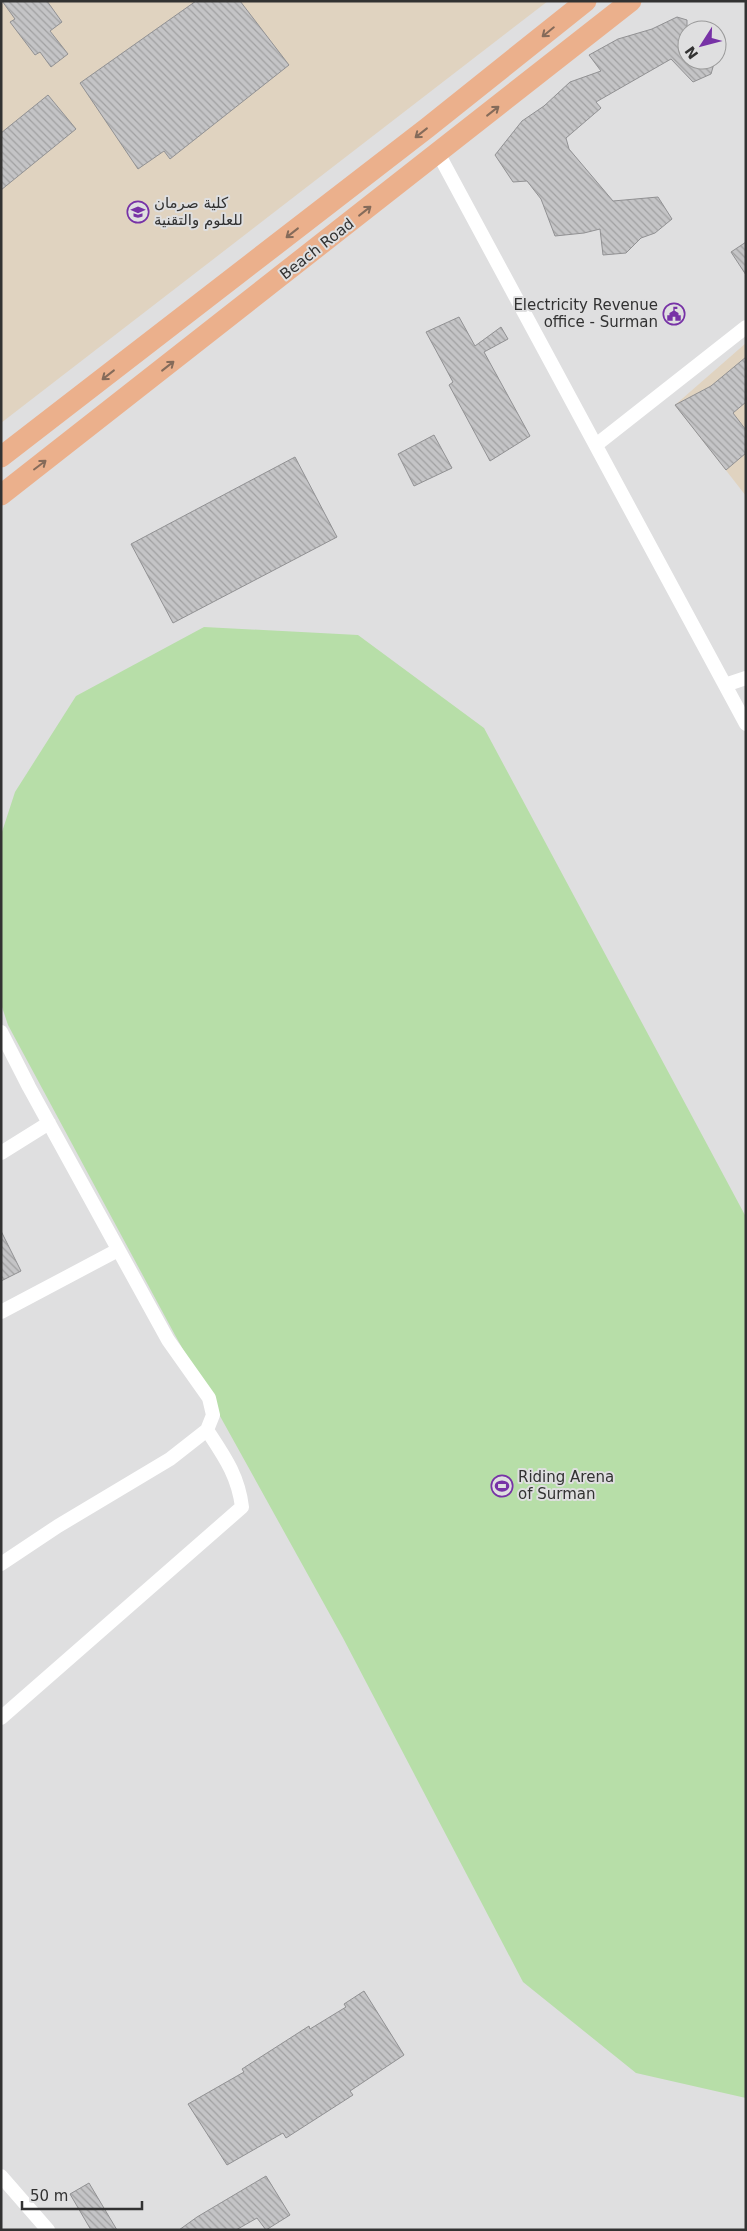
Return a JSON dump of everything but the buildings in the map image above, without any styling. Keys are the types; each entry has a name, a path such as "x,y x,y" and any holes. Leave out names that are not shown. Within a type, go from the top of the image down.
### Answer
{"main road":[{"name":"Beach Road","path":"1,458 427,128 586,1"},
{"name":"Beach Road","path":"1,495 631,1"}],"street":[{"path":"438,154 746,724"},
{"path":"596,445 746,327"},
{"path":"725,685 746,678"},
{"path":"1,1032 168,1340 209,1398 213,1415 207,1430 152,1471 58,1526 1,1564"},
{"path":"1,1152 49,1123"},
{"path":"1,1312 118,1250"},
{"path":"1,1718 242,1507 240,1488 231,1468 207,1430"},
{"path":"1,2176 48,2230"}],"shaded area":[{"name":"كلية صرمان للعلوم والتقنية","path":"1,1 548,1 1,423"},
{"path":"746,343 746,496 675,405"}],"green space":[{"name":"Riding Arena of Surman","path":"204,627 358,635 484,728 746,1217 746,2098 636,2073 523,1982 343,1638 175,1335 8,1025 1,1004 1,835 15,792 76,696"}],"place":[{"name":"كلية صرمان للعلوم والتقنية","path":"138,212"},
{"name":"Electricity Revenue office - Surman","path":"674,314"},
{"name":"Riding Arena of Surman","path":"502,1486"}]}
